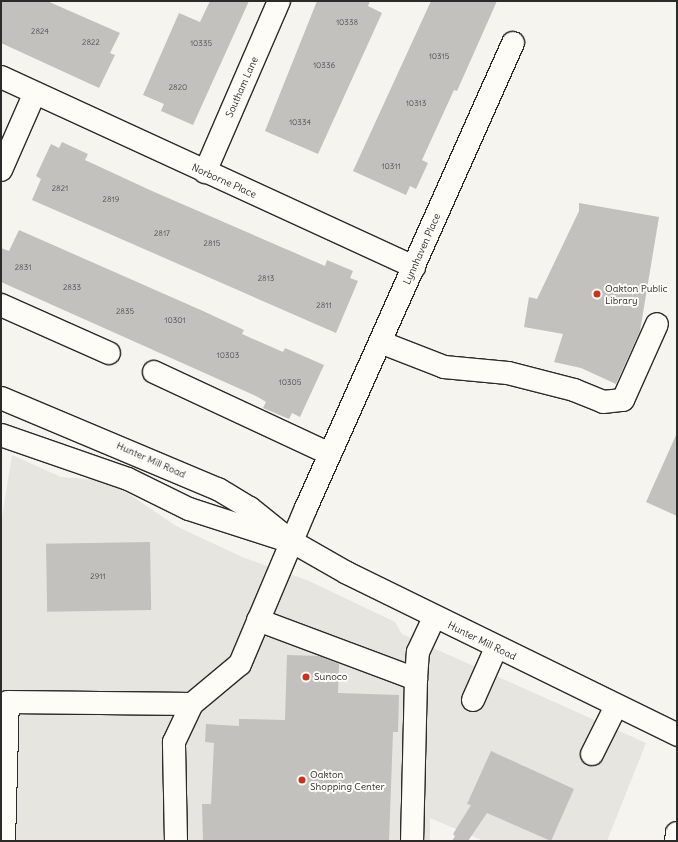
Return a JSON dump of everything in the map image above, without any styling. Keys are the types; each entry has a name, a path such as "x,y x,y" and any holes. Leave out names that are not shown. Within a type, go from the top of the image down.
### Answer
{"street":[{"name":"Southam Lane","path":"205,172 279,1"},
{"name":"Lynnhaven Place","path":"192,704 240,664 291,541 513,44"},
{"name":"Norborne Place","path":"1,77 34,95 414,267"},
{"path":"1,170 34,95"},
{"path":"1,305 110,353"},
{"path":"380,342 444,367 508,373 574,390 604,402 623,400 658,324"},
{"path":"154,372 330,454"},
{"name":"Hunter Mill Road","path":"1,398 218,489 250,508 291,541 434,618 677,735"},
{"name":"Hunter Mill Road","path":"1,435 128,479 196,511 291,541"},
{"path":"412,841 418,652 434,618"},
{"path":"258,620 416,679"},
{"path":"473,700 496,648"},
{"path":"4,841 8,702 192,704 174,742 176,841"},
{"path":"592,754 616,706"},
{"path":"676,841 677,833"}],"shaded area":[{"path":"12,455 61,477 103,480 129,494 176,526 242,557 309,581 395,622 402,634 646,743 607,841 484,841 430,818 430,841 1,841 1,524"}],"building":[{"path":"1,1 47,1 120,33 110,53 115,55 99,88 1,43"},
{"path":"210,1 249,1 193,125 161,111 164,104 143,95 179,13 200,22"},
{"path":"317,1 370,1 368,6 382,13 318,154 265,131"},
{"path":"431,1 497,1 457,91 454,90 422,160 428,163 416,189 410,186 406,195 353,171"},
{"path":"62,142 88,154 85,160 152,191 325,266 327,260 353,271 350,278 358,281 336,333 32,200 41,179 36,176 51,144 59,148"},
{"name":"Oakton Public Library","path":"579,203 659,217 640,331 616,384 581,368 554,362 563,334 524,327 529,297 537,299 579,211"},
{"path":"19,230 244,330 242,334 283,352 285,348 324,365 300,417 292,413 289,419 263,408 266,402 258,397 1,282 1,248 9,251"},
{"path":"677,433 677,516 646,502"},
{"path":"150,542 151,610 47,612 46,544"},
{"name":"Oakton Shopping Center","path":"287,655 319,656 339,664 338,693 399,695 398,732 393,732 389,841 203,841 202,804 211,804 214,743 205,742 206,724 239,726 239,719 285,720"},
{"path":"491,751 574,789 551,841 487,813 468,841 452,841 455,836 453,834 471,805 467,804"}],"place":[{"name":"Oakton Public Library","path":"597,294"},
{"name":"Sunoco","path":"306,677"},
{"name":"Oakton Shopping Center","path":"302,780"}]}
